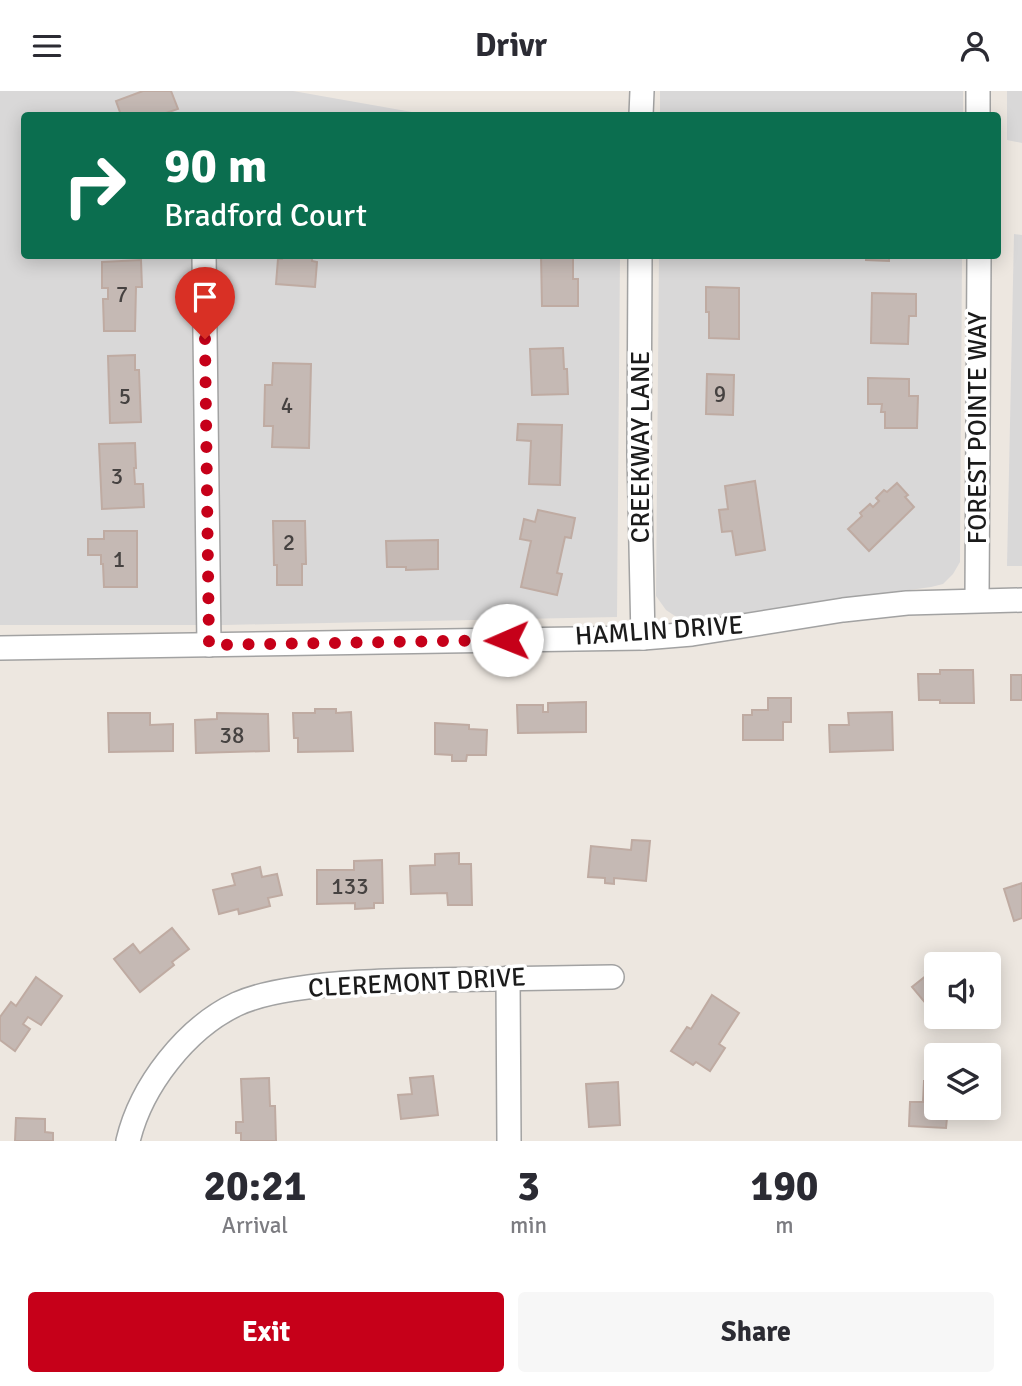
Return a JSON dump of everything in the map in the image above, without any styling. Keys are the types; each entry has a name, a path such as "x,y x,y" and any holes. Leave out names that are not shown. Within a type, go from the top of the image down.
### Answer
{"street":[{"path":"641,112 642,91"},
{"path":"978,91 978,112"},
{"path":"204,259 209,645"},
{"name":"CREEKWAY LANE","path":"640,259 639,454 643,638"},
{"name":"FOREST POINTE WAY","path":"977,600 979,259"},
{"name":"HAMLIN DRIVE","path":"0,648 643,638 692,634 843,610 907,603 1022,600"},
{"name":"CLEREMONT DRIVE","path":"128,1141 138,1111 157,1076 184,1042 206,1023 236,1004 264,994 366,981 612,977"},
{"path":"508,978 509,1141"}],"shaded area":[{"path":"0,91 293,91 412,112 21,112 21,259 620,259 617,617 224,625 0,625"},
{"path":"660,91 963,91 963,112 660,112"},
{"path":"1007,91 1022,91 1022,143 1007,140"},
{"path":"1014,234 1022,235 1022,566 1007,566"},
{"path":"659,259 962,259 960,562 953,574 943,584 931,587 688,621 666,610 656,596"}],"building":[{"path":"143,91 171,91 178,109 169,112 120,112 116,101"},
{"path":"278,259 312,259 317,262 315,287 276,284"},
{"path":"541,259 573,259 573,279 578,279 578,306 542,306"},
{"path":"889,259 889,261 866,260"},
{"path":"141,260 142,287 136,287 135,331 104,331 103,299 108,299 108,288 102,288 102,262"},
{"path":"706,287 739,288 739,339 709,338"},
{"path":"872,293 916,294 916,316 909,316 908,344 871,343"},
{"path":"563,348 568,394 532,395 530,349"},
{"path":"135,355 135,370 139,370 141,422 110,423 108,356"},
{"path":"273,363 311,364 309,448 272,447 273,426 264,426 265,385 272,385"},
{"path":"707,374 734,375 733,415 706,414"},
{"path":"868,378 909,379 909,396 918,396 917,428 885,428 882,404 868,404"},
{"path":"518,424 562,425 560,485 529,484 531,441 517,440"},
{"path":"135,443 135,484 143,484 144,507 102,509 99,444"},
{"path":"755,481 765,550 736,555 732,531 722,532 719,510 728,509 725,486"},
{"path":"897,483 914,507 869,551 848,529 862,516 860,513 870,504 873,507 879,501 876,498 884,490 887,492"},
{"path":"538,510 575,518 571,538 565,537 557,573 562,574 557,595 521,587 531,541 520,539 524,519 535,522"},
{"path":"273,521 305,521 306,564 302,564 302,585 277,585"},
{"path":"104,531 137,531 137,587 104,587 101,555 88,555 88,539 104,539"},
{"path":"438,540 438,569 406,570 406,567 387,567 386,541"},
{"path":"940,670 973,670 974,703 919,700 918,674 940,674"},
{"path":"1011,675 1022,675 1022,700 1011,700"},
{"path":"768,698 791,698 791,722 783,722 783,740 743,740 743,715 752,715 752,710 768,710"},
{"path":"586,702 586,732 518,733 517,705 543,705 543,712 548,712 548,703"},
{"path":"315,709 336,709 336,713 351,712 353,751 298,752 298,738 294,738 293,713 315,713"},
{"path":"892,712 893,750 830,752 829,725 849,725 848,713"},
{"path":"108,713 150,713 150,725 173,724 173,751 109,752"},
{"path":"217,713 268,714 269,751 196,753 195,720 217,719"},
{"path":"435,723 469,725 469,729 487,730 486,755 467,755 466,761 452,761 452,755 435,754"},
{"path":"632,840 650,841 646,881 614,878 614,884 605,883 605,878 588,877 591,846 631,850"},
{"path":"459,853 459,864 471,864 472,905 448,905 447,893 411,894 410,866 435,865 435,854"},
{"path":"382,860 383,903 374,903 374,908 355,909 355,903 317,904 317,870 354,870 354,861"},
{"path":"260,867 262,877 277,874 282,895 268,898 270,906 239,914 238,909 219,914 213,890 235,885 232,874"},
{"path":"1022,883 1022,918 1014,921 1004,889"},
{"path":"172,928 189,949 172,962 174,965 140,992 114,959 133,944 140,953"},
{"path":"36,977 62,996 41,1025 28,1017 23,1024 30,1029 15,1051 0,1040 0,1017 11,1002 16,1006"},
{"path":"924,977 924,1001 912,987"},
{"path":"712,995 739,1013 719,1044 725,1048 710,1071 696,1062 693,1065 671,1051 687,1027 691,1029"},
{"path":"433,1076 438,1115 401,1119 398,1095 412,1094 410,1078"},
{"path":"269,1078 270,1106 275,1106 276,1141 241,1141 241,1133 236,1133 236,1122 243,1122 241,1079"},
{"path":"924,1081 924,1120 947,1120 946,1128 909,1126 910,1102 923,1102"},
{"path":"618,1082 620,1125 589,1127 586,1084"},
{"path":"16,1118 45,1119 45,1132 53,1133 53,1141 15,1141"}],"route":[{"path":"205,339 209,645 507,640"}]}
